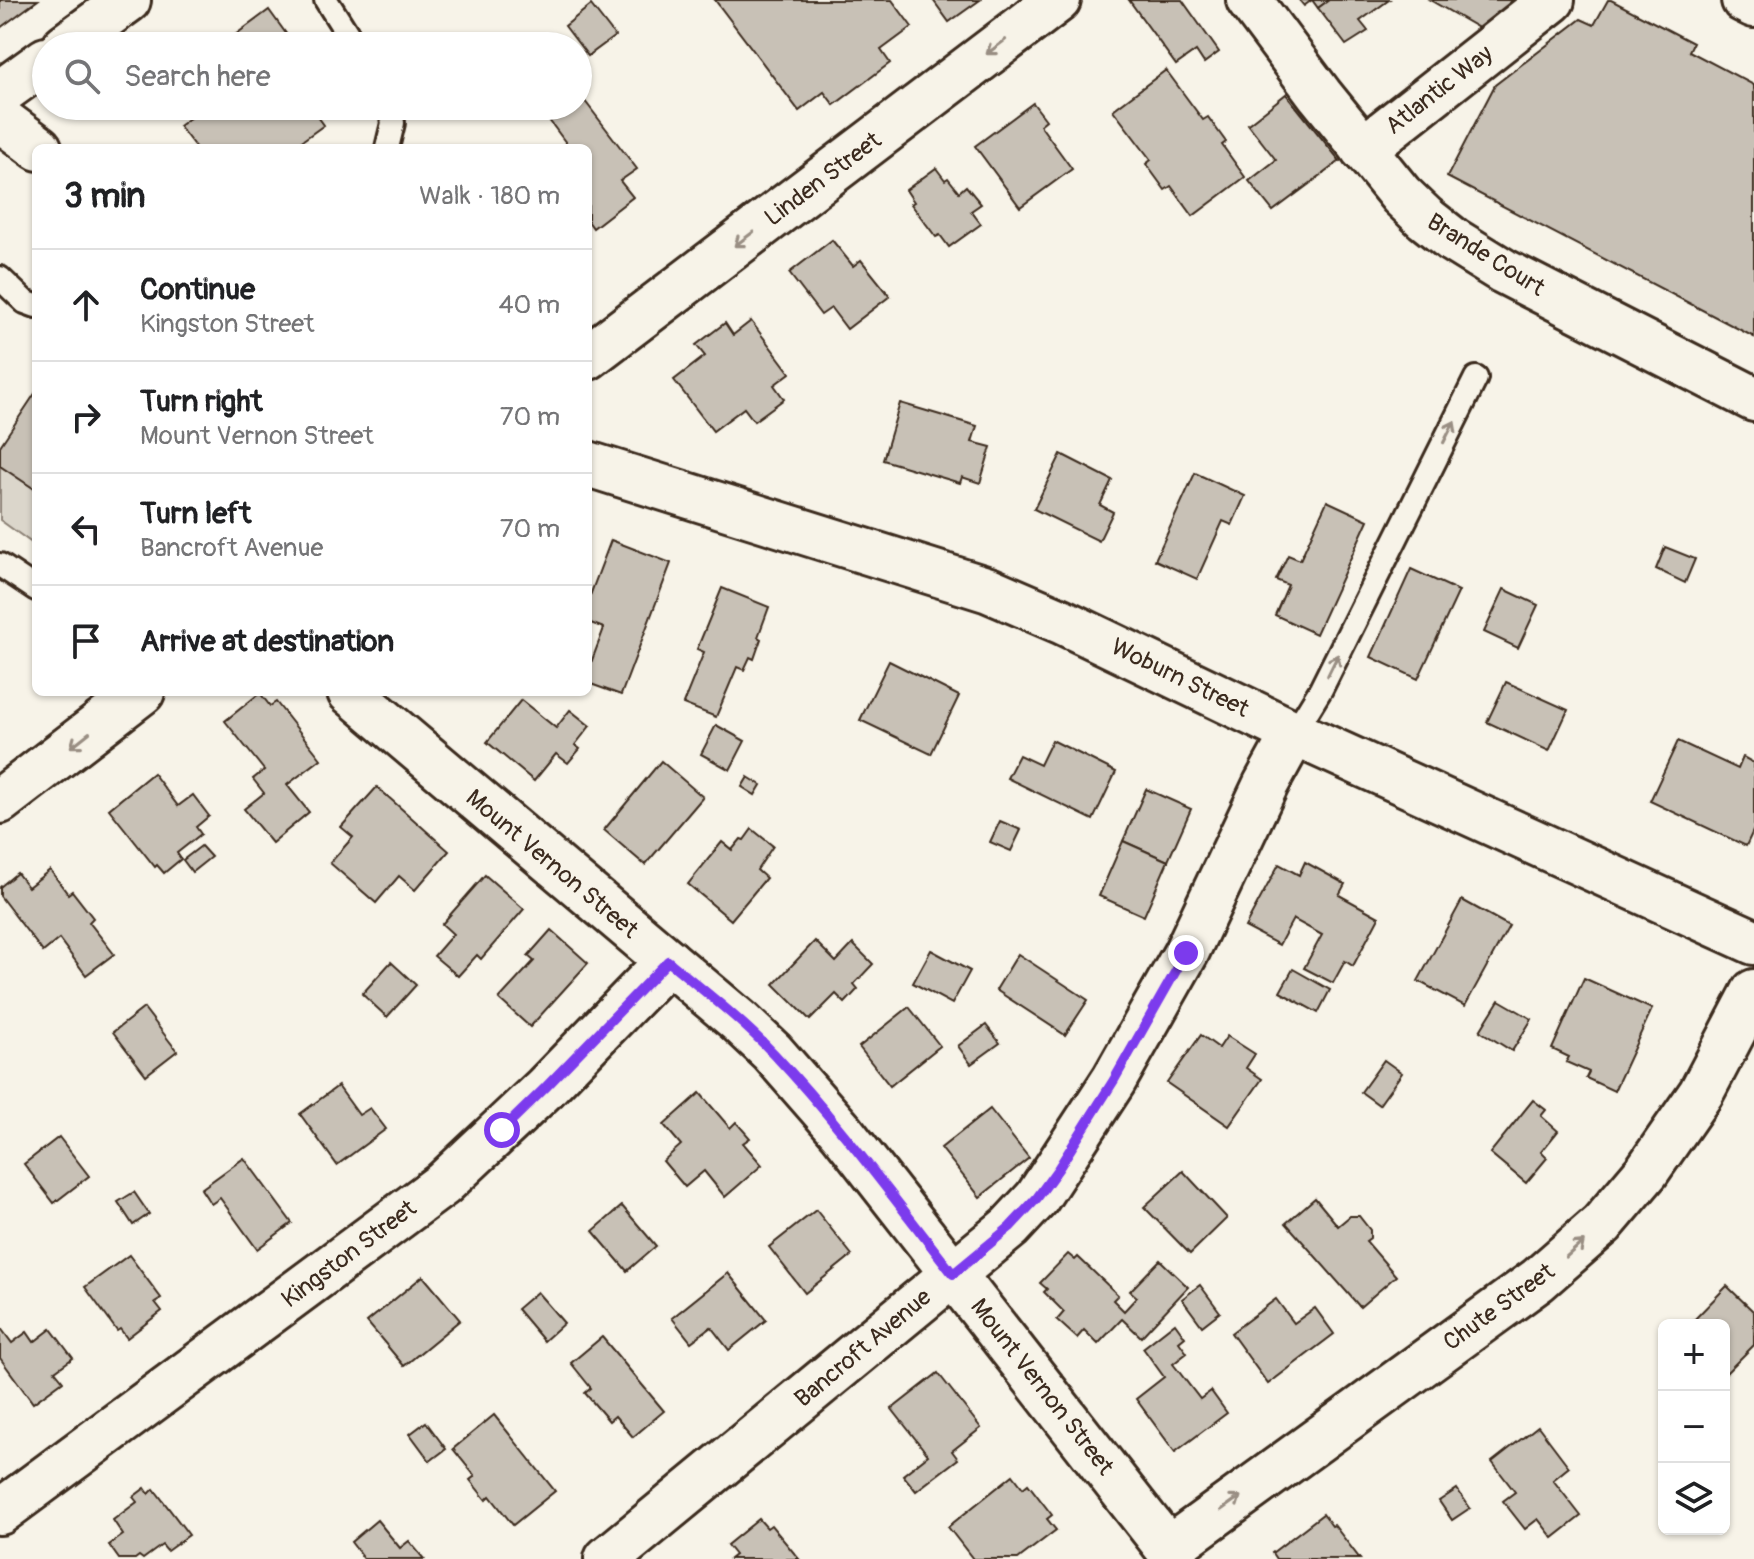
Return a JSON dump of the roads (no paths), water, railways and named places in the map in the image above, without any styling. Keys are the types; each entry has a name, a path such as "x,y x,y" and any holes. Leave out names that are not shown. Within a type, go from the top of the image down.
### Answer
{"street":[{"path":"84,32 128,0"},
{"name":"Linden Street","path":"592,354 1058,0"},
{"name":"Brande Court","path":"1249,0 1363,149 1401,195 1425,218 1453,240 1503,271 1754,399"},
{"name":"Atlantic Way","path":"1363,149 1552,0"},
{"path":"1744,0 1754,5"},
{"path":"0,93 32,70"},
{"path":"0,119 34,144"},
{"name":"Woburn Street","path":"592,465 989,590 1061,621 1294,733 1754,942"},
{"path":"0,801 137,696"},
{"name":"Mount Vernon Street","path":"355,696 739,1021 781,1061 842,1132 1172,1554"},
{"name":"Bancroft Avenue","path":"607,1559 953,1274 1022,1216 1037,1198 1114,1080 1186,953 1266,784 1294,733"},
{"name":"Kingston Street","path":"0,1512 443,1184 545,1088 668,961"},
{"name":"Chute Street","path":"1172,1554 1529,1287 1602,1224 1627,1197 1701,1093 1754,992"}],"lane":[{"path":"326,0 346,32"},
{"path":"388,144 392,120"},
{"path":"0,278 25,302 32,305"},
{"path":"1294,733 1321,689 1476,378"},
{"path":"0,565 32,586"}]}
